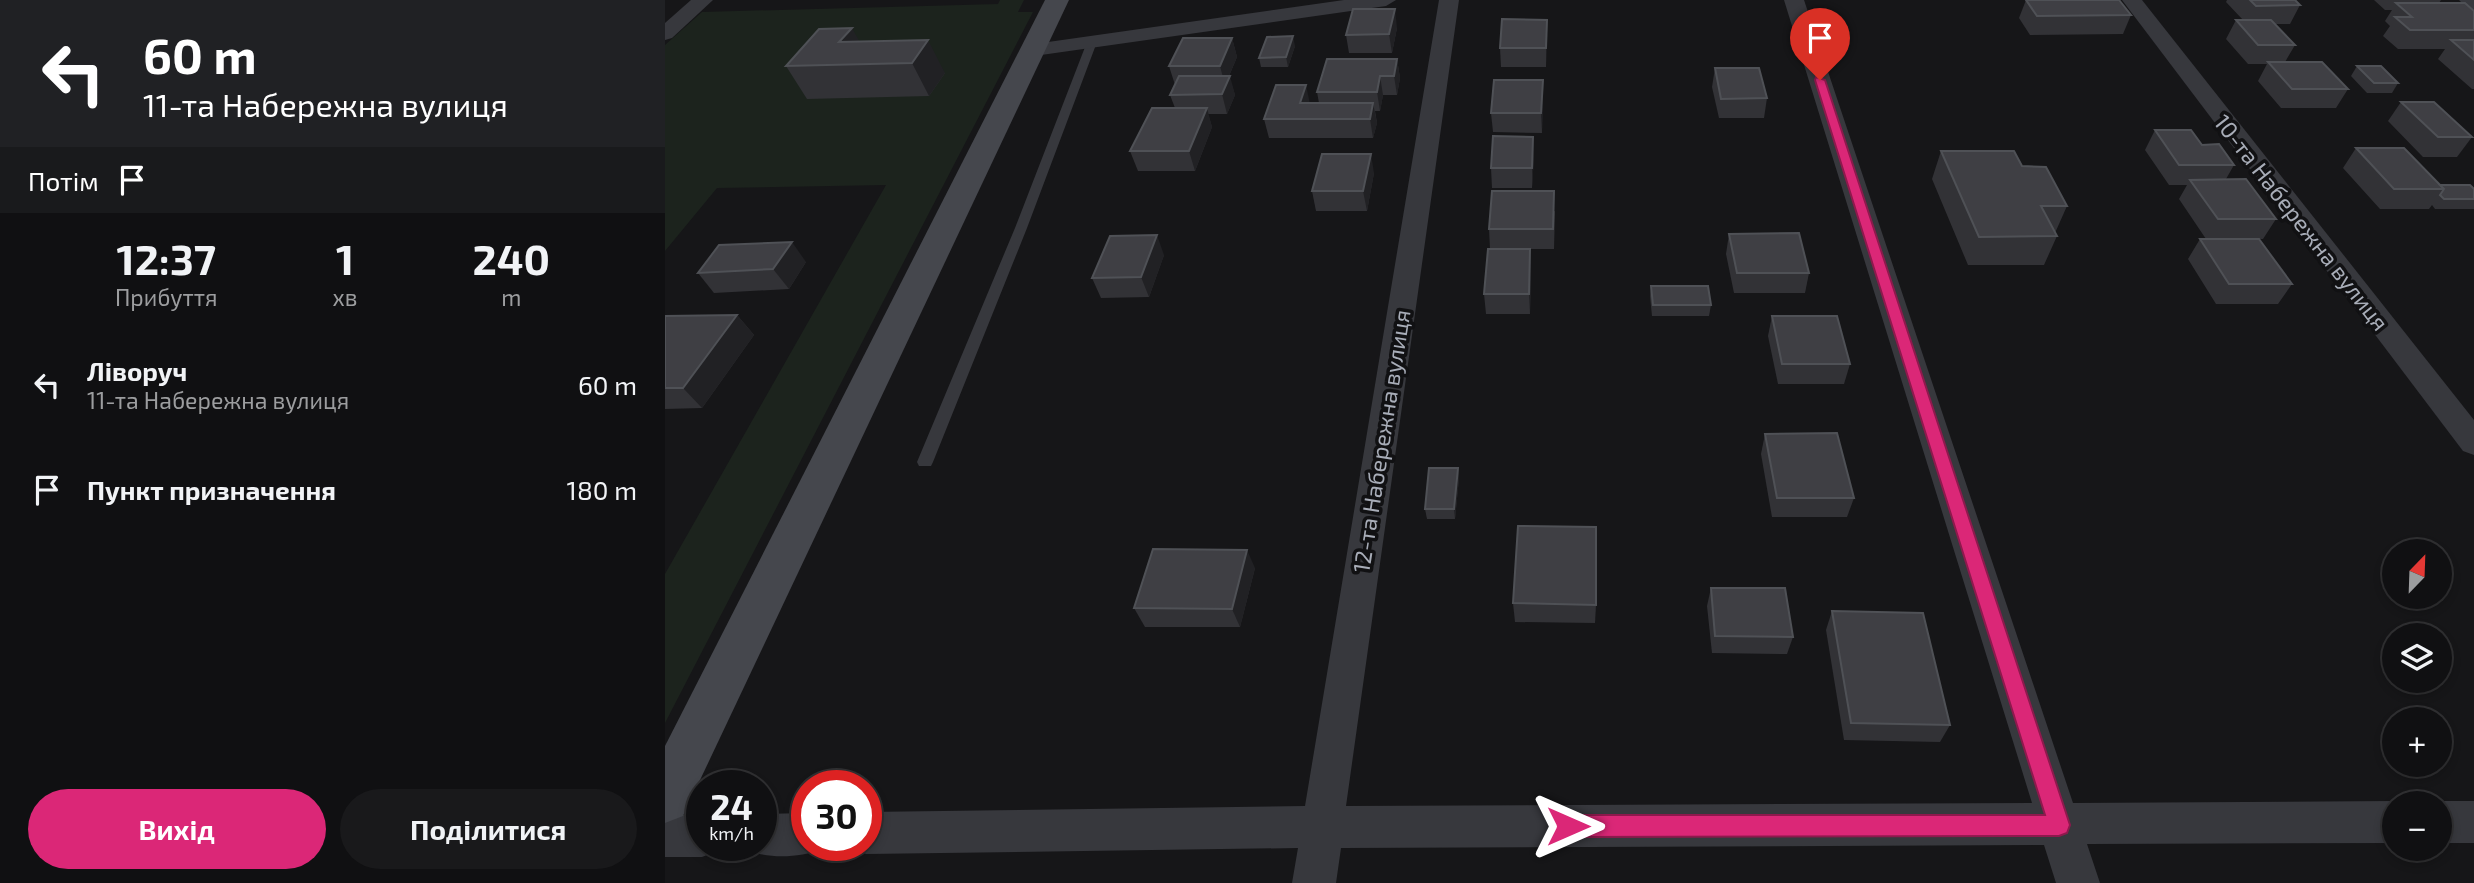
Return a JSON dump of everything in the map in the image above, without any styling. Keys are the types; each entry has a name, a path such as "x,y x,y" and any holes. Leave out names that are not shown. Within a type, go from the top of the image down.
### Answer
{"street":[{"path":"665,34 703,0"},
{"path":"667,789 1057,0"},
{"path":"1034,50 1385,0"},
{"name":"12-та Набережна вулиця","path":"1314,883 1449,0"},
{"path":"1794,0 2078,883"},
{"name":"10-та Набережна вулиця","path":"2132,0 2474,443"},
{"path":"2469,0 2474,4"},
{"path":"2452,822 2474,821"},
{"path":"882,833 1322,827 2382,822"},
{"path":"665,836 686,836"}],"lane":[{"path":"925,462 1021,228 1092,42"}],"shaded area":[{"path":"1000,0 1024,0 1018,12 1033,12 665,723 665,574 886,185 717,188 665,251 665,45 702,12 998,4"}],"building":[{"path":"2026,0 2119,0 2131,15 2037,16"},
{"path":"2250,0 2295,0 2300,5 2256,6"},
{"path":"2396,3 2465,3 2474,11 2474,30 2410,30 2395,17 2412,17"},
{"path":"1353,9 1395,9 1389,34 1346,35"},
{"path":"1502,19 1547,20 1546,48 1500,48"},
{"path":"2236,20 2271,20 2295,45 2258,45"},
{"path":"852,28 839,42 928,40 912,63 786,66 819,29"},
{"path":"1293,36 1286,57 1259,58 1267,37"},
{"path":"1183,38 1232,38 1220,66 1169,66"},
{"path":"2451,40 2474,40 2474,60"},
{"path":"1327,59 1397,59 1394,76 1380,76 1377,92 1317,92"},
{"path":"2268,62 2322,62 2348,89 2292,89"},
{"path":"2357,66 2381,66 2398,83 2374,83"},
{"path":"1715,68 1759,68 1767,98 1721,99"},
{"path":"1179,76 1230,76 1222,94 1170,95"},
{"path":"1494,80 1543,80 1541,113 1491,113"},
{"path":"1276,85 1306,85 1300,103 1373,103 1370,119 1264,119"},
{"path":"2401,102 2434,102 2472,137 2438,137"},
{"path":"1152,108 1207,108 1189,151 1130,151"},
{"path":"2155,130 2191,130 2202,145 2219,144 2234,165 2179,165"},
{"path":"1493,136 1533,137 1532,168 1491,168"},
{"path":"2356,148 2404,148 2444,189 2394,189"},
{"path":"1941,151 2014,151 2022,166 2046,167 2067,206 2041,206 2057,236 1979,237"},
{"path":"1322,154 1371,154 1363,191 1312,191"},
{"path":"2246,179 2276,219 2218,219 2190,180"},
{"path":"2440,185 2470,185 2474,189 2474,199 2444,199 2440,195 2444,189"},
{"path":"1492,191 1554,191 1553,229 1489,229"},
{"path":"1799,233 1809,273 1737,273 1729,234"},
{"path":"1157,235 1141,277 1092,278 1110,236"},
{"path":"2200,239 2259,239 2292,284 2229,284"},
{"path":"792,242 773,269 698,273 719,245"},
{"path":"1488,249 1530,249 1529,294 1484,294"},
{"path":"1651,286 1708,286 1711,305 1653,305"},
{"path":"737,315 683,388 665,388 665,316"},
{"path":"1772,316 1837,316 1850,364 1782,364"},
{"path":"1837,433 1854,498 1777,498 1765,434"},
{"path":"1429,468 1458,468 1454,509 1425,509"},
{"path":"1518,526 1596,527 1596,605 1513,603"},
{"path":"1153,549 1247,550 1232,609 1134,608"},
{"path":"1711,588 1785,588 1793,637 1715,636"},
{"path":"1832,611 1923,613 1950,725 1851,723"}],"route":[{"path":"1568,826 2059,825 1820,80"}]}
